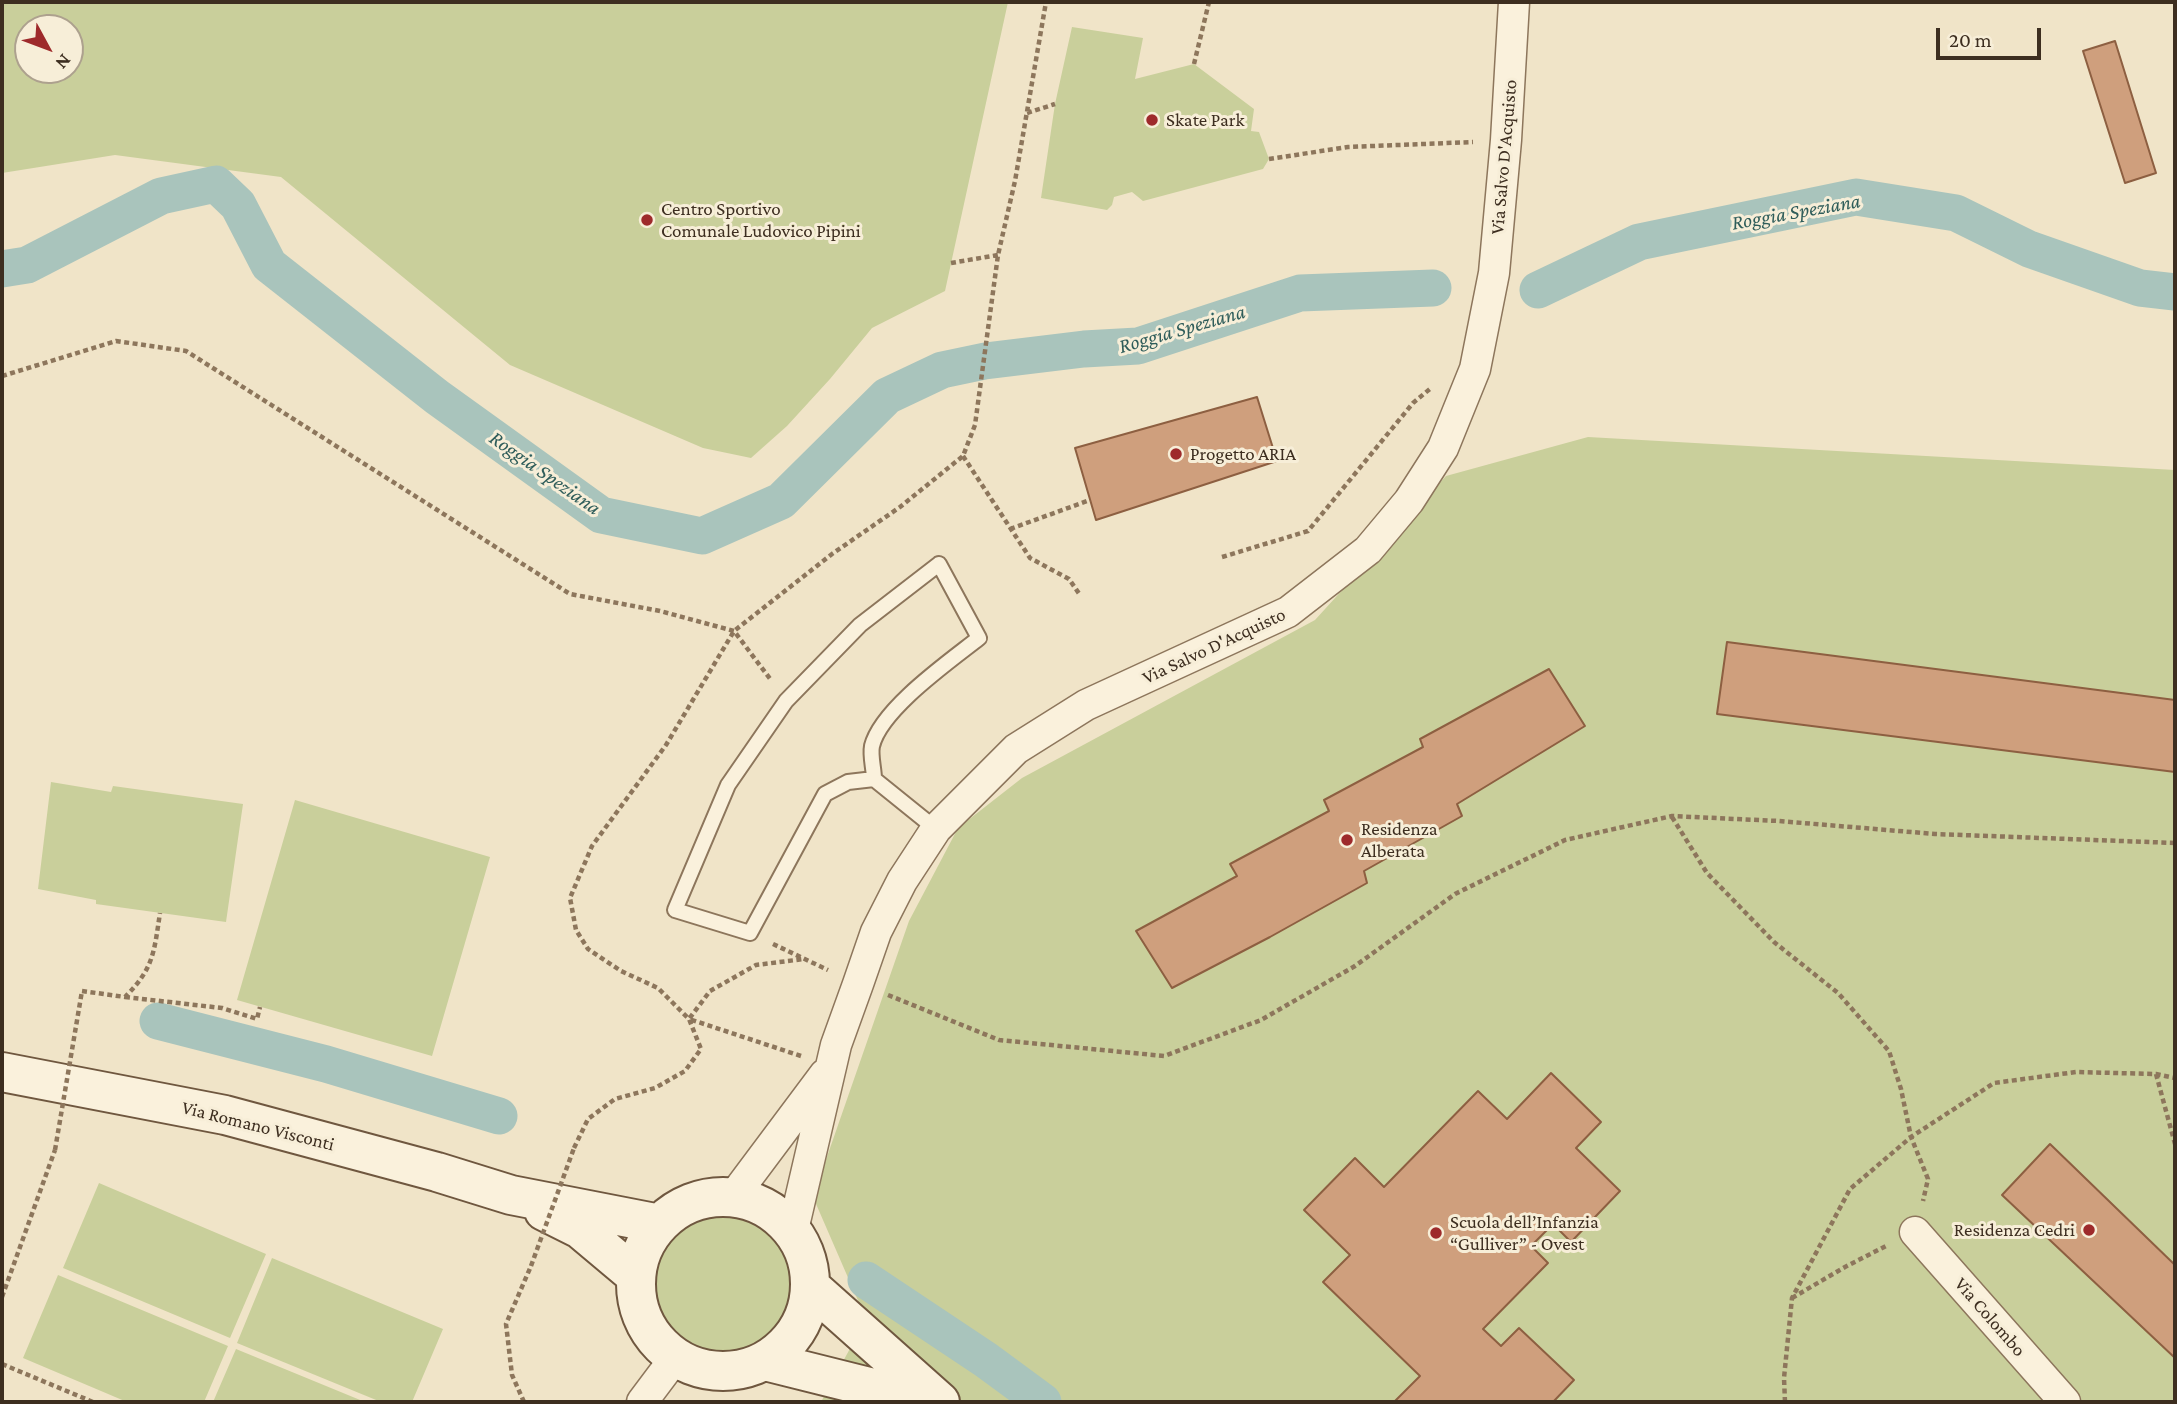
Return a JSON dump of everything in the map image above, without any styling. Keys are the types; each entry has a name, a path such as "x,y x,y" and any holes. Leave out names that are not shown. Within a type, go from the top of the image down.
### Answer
{"street":[{"name":"Via Salvo D'Acquisto","path":"793,1230 831,1066 876,932 902,881 936,829 1016,749 1086,705 1288,612 1368,550 1409,501 1443,448 1475,369 1494,273 1506,141 1514,2"},
{"name":"Via Salvo D'Acquisto","path":"733,1197 831,1066"},
{"name":"Via Romano Visconti","path":"2,1072 225,1115 437,1172 511,1195 660,1224"},
{"name":"Via Romano Visconti","path":"511,1195 580,1229 636,1276"},
{"path":"733,1197 756,1202 776,1214 793,1230 804,1247 810,1268 811,1288 805,1318 789,1343 765,1361 743,1370 719,1372 696,1368 675,1358 657,1342 644,1322 636,1300 636,1276 644,1248 660,1224 681,1207 707,1198 733,1197"},
{"name":"Via Colombo","path":"1915,1232 2065,1402"},
{"path":"811,1288 940,1402"},
{"path":"642,1402 675,1358"},
{"path":"765,1361 881,1390 902,1402"}],"lane":[{"path":"874,779 872,746 887,719 924,682 979,638 939,564 860,625 786,701 728,785 675,910 750,933 825,794 848,782 874,779 936,829"}],"path":[{"path":"980,393 998,255 1046,2"},
{"path":"1194,64 1209,2"},
{"path":"1027,113 1055,104"},
{"path":"1269,159 1348,146 1506,141"},
{"path":"951,263 998,255"},
{"path":"2,376 116,341 186,351 570,594 660,611 734,631 786,701"},
{"path":"1222,557 1308,531 1413,402 1435,385"},
{"path":"963,456 1030,558 1069,579 1080,595"},
{"path":"1010,529 1090,500"},
{"path":"750,933 858,984 999,1040 1164,1056 1261,1020 1355,966 1455,894 1565,840 1671,816 1779,821 1935,834 2175,843"},
{"path":"1671,816 1707,873 1774,942 1838,993 1889,1051 1901,1089 1911,1137"},
{"path":"125,997 143,979 155,952 160,913"},
{"path":"804,959 756,965 710,990 689,1019 831,1066"},
{"path":"2,1297 55,1150 82,991 222,1008 257,1019 261,1007"},
{"path":"1785,1402 1784,1378 1791,1298 1850,1189 1911,1137 1994,1083 2076,1072 2156,1074 2175,1078"},
{"path":"2156,1074 2175,1144"},
{"path":"524,1402 512,1375 506,1324 531,1266 575,1148"},
{"path":"2,1364 93,1402"}],"green space":[{"name":"Centro Sportivo Comunale Ludovico Pipini","path":"2,2 1008,2 945,291 872,328 787,426 751,458 703,448 510,365 281,177 115,155 2,173"},
{"name":"Skate Park","path":"1072,27 1143,38 1135,79 1194,64 1254,109 1251,131 1259,132 1269,159 1263,169 1143,201 1132,192 1114,197 1107,210 1041,198 1055,104"},
{"path":"1588,437 2175,470 2175,1402 821,1402 866,1319 813,1197 909,921 958,828 1022,778 1315,620 1446,476"},
{"path":"51,782 111,792 113,786 243,804 226,922 96,904 96,900 38,889"},
{"path":"295,800 490,857 432,1056 237,1000"},
{"path":"99,1183 266,1254 230,1338 63,1268"},
{"path":"723,1213 752,1219 776,1235 792,1259 798,1288 792,1317 776,1341 752,1357 723,1363 694,1357 670,1341 654,1317 648,1288 654,1259 670,1235 694,1219"},
{"path":"272,1258 443,1329 412,1402 381,1402 237,1343"},
{"path":"58,1275 228,1346 204,1402 127,1402 23,1358"},
{"path":"236,1349 365,1402 213,1402"}],"building":[{"path":"2115,41 2156,173 2125,183 2083,51"},
{"name":"Progetto ARIA","path":"1257,397 1277,461 1096,520 1075,448"},
{"path":"1727,642 2175,700 2175,772 1717,714"},
{"name":"Residenza Alberata","path":"1549,669 1585,726 1457,804 1462,816 1364,871 1367,883 1172,988 1136,931 1237,876 1230,864 1329,811 1324,800 1423,747 1420,739"},
{"name":"Scuola dell’Infanzia “Gulliver” - Ovest","path":"1551,1073 1601,1122 1576,1148 1620,1191 1571,1242 1553,1224 1531,1246 1548,1263 1483,1329 1501,1346 1519,1328 1574,1380 1553,1402 1394,1402 1420,1376 1323,1282 1350,1255 1304,1210 1355,1158 1384,1187 1478,1091 1507,1119"},
{"name":"Residenza Cedri","path":"2050,1144 2175,1265 2175,1358 2002,1195"}],"waterway":[{"name":"Roggia Speziana","path":"2,269 27,265 161,196 216,184 238,205 269,265 437,397 601,515 702,536 781,501 887,396 942,370 985,361 1084,349 1138,346 1300,293 1433,288"},
{"name":"Roggia Speziana","path":"1538,290 1639,242 1856,197 1956,213 2029,249 2140,288 2175,292"},
{"path":"158,1021 326,1064 499,1116"},
{"path":"866,1280 986,1360 1043,1402"}],"place":[{"name":"Skate Park","path":"1152,120"},
{"name":"Centro Sportivo Comunale Ludovico Pipini","path":"647,220"},
{"name":"Progetto ARIA","path":"1176,454"},
{"name":"Residenza Alberata","path":"1347,840"},
{"name":"Residenza Cedri","path":"2089,1230"},
{"name":"Scuola dell’Infanzia “Gulliver” - Ovest","path":"1436,1233"}]}
